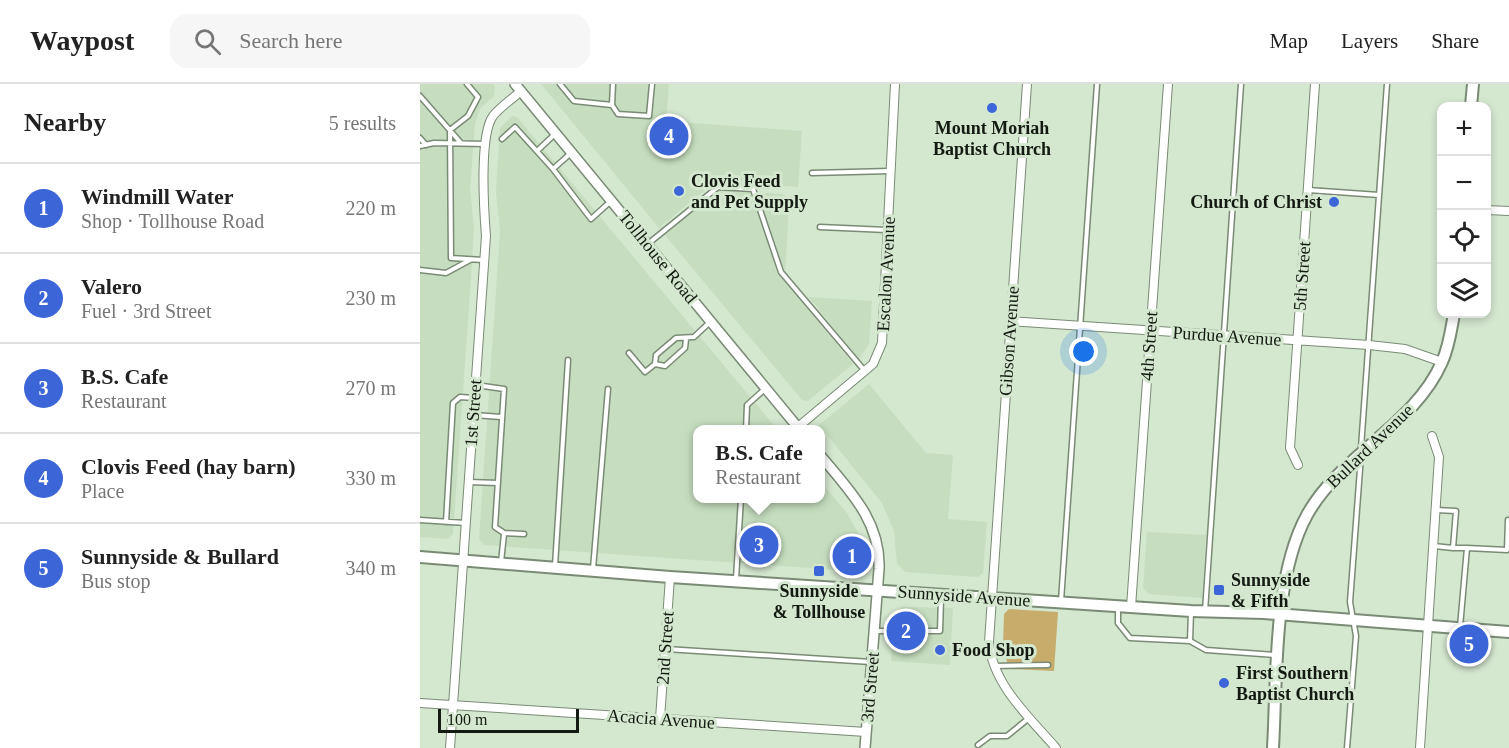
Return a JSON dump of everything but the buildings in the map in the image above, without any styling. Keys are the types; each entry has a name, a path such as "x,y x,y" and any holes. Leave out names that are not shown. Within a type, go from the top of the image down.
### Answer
{"main road":[{"path":"1471,102 1473,84"},
{"name":"Bullard Avenue","path":"1282,614 1288,562 1304,522 1326,487 1361,450 1412,406 1442,362 1453,318"},
{"name":"Sunnyside Avenue","path":"420,557 670,577 1191,611 1282,614 1509,632"},
{"path":"1273,748 1282,614"}],"street":[{"name":"Escalon Avenue","path":"802,425 873,364 882,343 895,84"},
{"name":"Gibson Avenue","path":"992,597 1027,84"},
{"name":"4th Street","path":"1131,607 1168,84"},
{"name":"5th Street","path":"1298,465 1290,448 1315,84"},
{"name":"Tollhouse Road","path":"518,87 797,425"},
{"name":"1st Street","path":"450,748 484,260 483,192 486,144 493,116 518,87"},
{"path":"1491,210 1509,211"},
{"name":"Purdue Avenue","path":"1011,321 1369,345 1405,349 1442,362"},
{"name":"Bullard Avenue","path":"1420,748 1439,457 1432,436"},
{"path":"825,461 861,505 875,532 879,564 877,589"},
{"name":"2nd Street","path":"660,719 670,577"},
{"name":"3rd Street","path":"865,748 877,589"},
{"path":"992,597 988,642 994,666 1000,679 1056,748"},
{"name":"Acacia Avenue","path":"420,703 866,732"}],"lane":[{"path":"450,130 468,116 478,97 467,84"},
{"path":"560,84 574,101 612,105"},
{"path":"613,84 612,105 618,114 649,116 652,84"},
{"path":"1061,602 1097,84"},
{"path":"1205,611 1241,84"},
{"path":"1347,748 1356,636 1350,602 1387,84"},
{"path":"420,96 462,143"},
{"path":"502,139 515,127 553,170 591,219 612,201"},
{"path":"450,130 451,258 484,260"},
{"path":"537,151 556,133"},
{"path":"420,138 426,145"},
{"path":"420,146 450,143 486,144"},
{"path":"553,170 572,153"},
{"path":"812,173 891,171"},
{"path":"648,244 718,187 753,189 780,272 865,371"},
{"path":"1307,190 1379,195"},
{"path":"820,226 888,231"},
{"path":"420,270 446,273 472,259"},
{"path":"656,364 656,355 676,338 694,337 710,322"},
{"path":"629,353 645,372 656,364 665,366 685,348 686,339"},
{"path":"555,567 568,360"},
{"path":"475,385 504,389 495,527 504,533 524,534"},
{"path":"746,425 747,405 766,388"},
{"path":"593,570 608,389"},
{"path":"446,522 453,403 460,397 474,398"},
{"path":"473,414 501,417"},
{"path":"469,482 498,483"},
{"path":"736,580 741,503"},
{"path":"1436,510 1456,511 1453,548"},
{"path":"420,520 466,523"},
{"path":"1434,546 1507,550 1508,520"},
{"path":"501,563 504,533"},
{"path":"1460,628 1467,548"},
{"path":"911,631 940,631 941,594"},
{"path":"1118,606 1118,623 1130,638 1190,641 1206,650 1279,655"},
{"path":"1190,641 1191,611"},
{"path":"874,632 901,631"},
{"path":"665,649 872,663"},
{"path":"994,666 1048,665"},
{"path":"978,745 990,736 1007,736 1030,718"}],"shaded area":[{"path":"420,84 493,84 495,86 494,96 480,109 475,124 470,189 474,228 471,278 453,534 448,539 420,537"},
{"path":"541,84 669,84 666,121 802,131 798,187 716,181 659,228"},
{"path":"512,116 517,117 774,425 693,425 693,503 825,503 825,487 847,513 858,533 862,563 853,571 484,545 479,539 500,232 496,192 500,128"},
{"path":"719,190 783,194 789,201 785,279 783,279 853,364 808,401 802,400 665,235"},
{"path":"809,297 872,301 869,344 859,359"},
{"path":"869,384 926,453 953,455 948,519 987,522 983,573 978,577 905,572 897,564 894,531 882,503 825,432 825,425 819,425"},
{"path":"1147,532 1206,535 1202,598 1149,594 1143,588"},
{"path":"903,607 953,608 950,665 891,661 894,614"},
{"path":"1009,609 1058,612 1054,671 1009,669 1003,647 1004,614"}],"place":[{"name":"Mount Moriah Baptist Church","path":"992,108"},
{"name":"Clovis Feed (hay barn)","path":"669,136"},
{"name":"Clovis Feed and Pet Supply","path":"679,191"},
{"name":"Church of Christ","path":"1334,202"},
{"name":"B.S. Cafe","path":"759,545"},
{"name":"Windmill Water","path":"852,556"},
{"name":"Sunnyside & Tollhouse","path":"819,571"},
{"name":"Sunnyside & Fifth","path":"1219,590"},
{"name":"Valero","path":"906,631"},
{"name":"Sunnyside & Bullard","path":"1469,644"},
{"name":"Food Shop","path":"940,650"},
{"name":"First Southern Baptist Church","path":"1224,683"}]}
